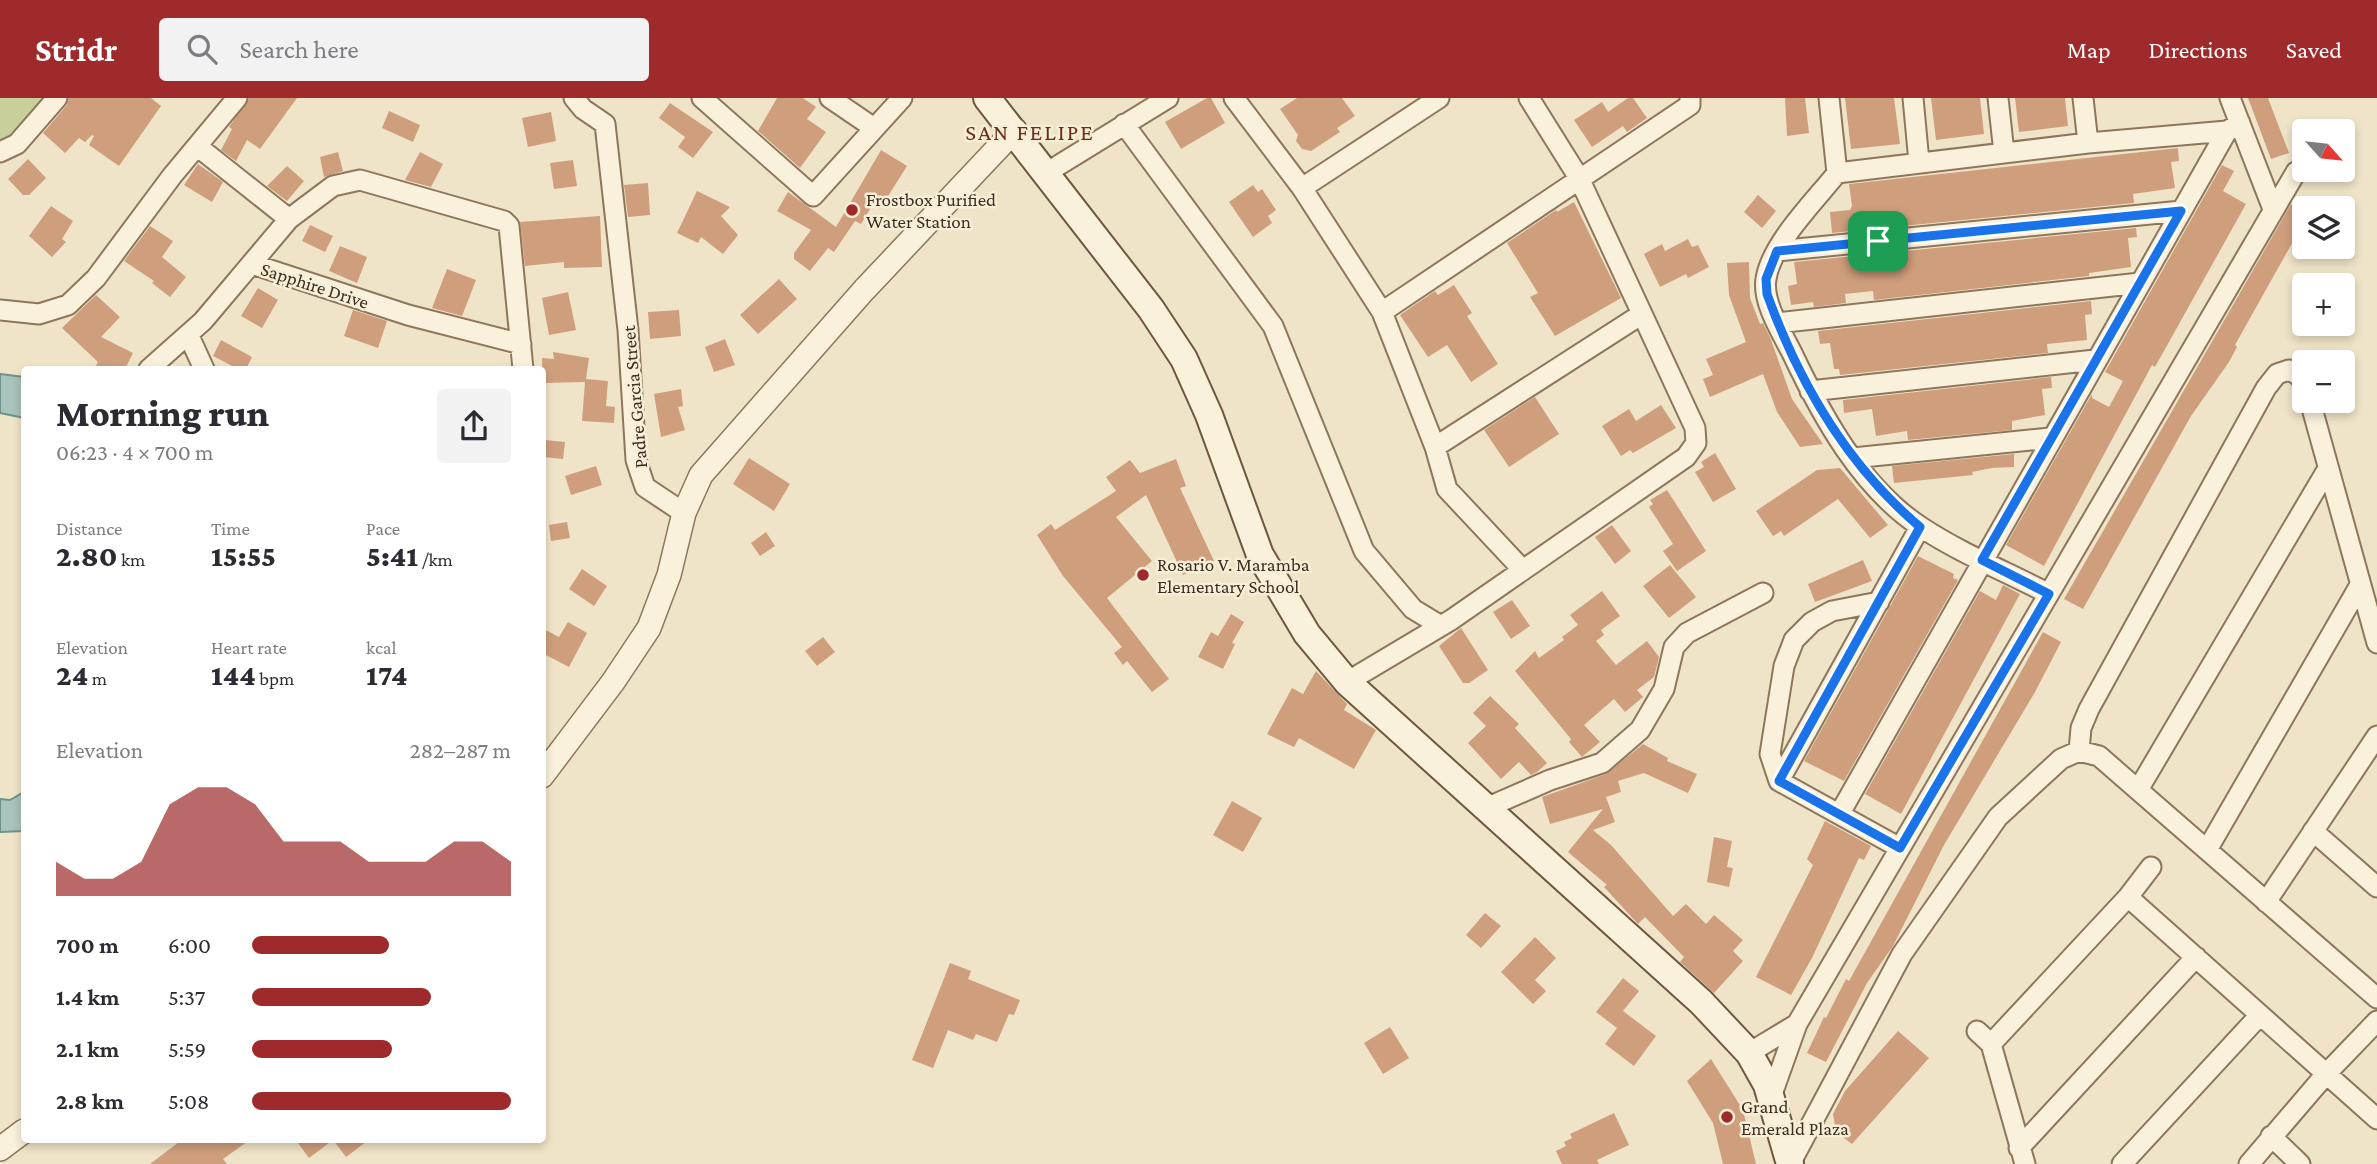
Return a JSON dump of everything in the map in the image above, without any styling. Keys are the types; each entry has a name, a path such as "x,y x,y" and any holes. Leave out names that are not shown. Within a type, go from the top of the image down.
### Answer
{"main road":[{"path":"987,98 1015,130 1151,309 1184,359 1209,415 1260,555 1307,634 1347,682 1701,1002 1749,1053 1771,1097 1790,1164"}],"street":[{"path":"0,152 17,145 57,98"},
{"path":"0,310 39,314 68,305 96,278 237,98"},
{"name":"Padre Garcia Street","path":"574,98 583,109 605,124 628,330 636,460 645,487 684,513"},
{"path":"702,98 813,196 902,98"},
{"path":"830,98 874,128"},
{"path":"1046,173 1168,98"},
{"path":"1234,98 1302,188 1382,312 1435,447 1447,489 1522,569"},
{"path":"1302,188 1439,98"},
{"path":"1347,682 1441,626 1686,457 1696,443 1695,428 1579,178 1529,98"},
{"path":"1382,312 1690,104 1690,98"},
{"path":"1829,98 1837,173 1777,251 1766,279 1767,294 1777,323 1810,391 1853,458 1888,500 1920,527 2049,594"},
{"path":"1913,98 1919,162"},
{"path":"1998,98 2004,153"},
{"path":"2083,98 2088,143"},
{"path":"2230,98 2234,127 2273,209"},
{"path":"1124,124 1273,326 1364,551 1413,609 1441,626"},
{"path":"1837,173 2234,127"},
{"path":"1840,813 2050,438 2181,211 2234,127"},
{"path":"546,771 613,682 649,628 669,575 684,513 701,475 864,290 1015,130"},
{"path":"197,146 289,219"},
{"path":"1771,1097 1797,1024 2292,178"},
{"path":"252,264 289,219 333,186 360,180 504,221 509,226 523,366"},
{"path":"1777,251 2181,211"},
{"name":"Sapphire Drive","path":"153,366 189,335 252,264 408,316 521,344"},
{"path":"1777,323 2140,283"},
{"path":"1435,447 1642,314"},
{"path":"189,335 203,366"},
{"path":"1810,391 2095,360"},
{"path":"2079,751 2081,728 2089,709 2266,388 2277,374 2292,371"},
{"path":"2313,413 2377,643"},
{"path":"1853,458 2050,438"},
{"path":"2138,790 2327,470"},
{"path":"1779,781 1920,527"},
{"path":"2207,850 2360,585"},
{"path":"1486,808 1550,780 1602,763 1640,730 1664,689 1674,647 1687,634 1763,593"},
{"path":"1879,602 1832,611 1812,622 1794,640 1781,678 1770,754 1779,781 1900,848"},
{"path":"2266,902 2377,736"},
{"path":"1790,1164 1902,954 1998,817 2061,759 2079,751 2099,756 2377,998"},
{"path":"2313,831 2377,887"},
{"path":"2022,1156 1984,1038 2128,897 2151,867"},
{"path":"2128,897 2377,1119"},
{"path":"2022,1156 2196,957"},
{"path":"2122,1164 2260,1015"},
{"path":"2249,1164 2326,1074 2377,1021"},
{"path":"1749,1053 1797,1024"},
{"path":"0,1149 21,1133"},
{"path":"2271,1136 2300,1164"}],"green space":[{"path":"0,98 45,98 10,140 0,139"}],"water":[{"path":"0,374 21,377 21,417 0,413"},
{"path":"21,794 21,831 0,832 0,799 10,800"}],"building":[{"path":"69,98 151,98 161,106 119,166 89,145 94,136 92,135 85,142 79,138 65,153 43,133 66,106"},
{"path":"249,98 297,98 260,149 247,140 236,161 221,150 232,129 229,127"},
{"path":"777,98 803,98 816,107 807,119 826,132 800,168 758,131"},
{"path":"1211,98 1225,123 1181,149 1165,122"},
{"path":"1297,98 1342,98 1355,116 1337,128 1340,132 1311,151 1302,149 1296,141 1298,135 1280,109"},
{"path":"1628,98 1633,98 1647,118 1627,132 1623,126 1592,147 1574,120 1602,102 1608,112"},
{"path":"1785,98 1805,98 1809,133 1787,136"},
{"path":"1845,98 1894,98 1900,144 1851,149"},
{"path":"1931,98 1980,98 1984,134 1936,140"},
{"path":"2015,98 2065,98 2068,126 2019,132"},
{"path":"2248,98 2268,98 2289,153 2271,159"},
{"path":"670,103 713,132 693,158 678,147 685,137 659,118"},
{"path":"389,111 420,125 413,142 382,128"},
{"path":"551,112 556,141 528,147 522,118"},
{"path":"2178,148 2179,161 2171,162 2175,188 2133,194 2134,203 1832,233 1830,212 1850,210 1852,206 1849,184"},
{"path":"881,150 907,166 880,209 873,204 861,224 855,221 834,252 828,248 810,271 794,259 794,253 811,230 777,211 788,192 836,227"},
{"path":"338,152 343,171 324,177 320,157"},
{"path":"420,152 443,164 431,187 405,180"},
{"path":"28,159 46,178 29,195 23,195 8,179"},
{"path":"573,160 577,186 554,189 550,163"},
{"path":"198,164 223,182 212,202 184,185"},
{"path":"2222,165 2234,171 2223,191 2246,204 2155,367 2152,365 2044,566 2006,545 2092,394 2092,398 2109,407 2123,381 2105,372"},
{"path":"287,166 304,181 287,201 267,186"},
{"path":"648,183 650,215 628,217 624,185"},
{"path":"1253,185 1258,192 1262,189 1276,210 1268,216 1272,223 1253,237 1229,202"},
{"path":"697,191 730,207 721,216 738,235 723,254 701,237 698,243 677,233"},
{"path":"1758,195 1776,211 1762,228 1744,212"},
{"path":"1574,202 1621,298 1555,336 1530,297 1538,293 1507,243 1556,210 1557,212"},
{"path":"2291,204 2292,243 2235,345 2237,347 2229,362 2191,416 2083,609 2064,599"},
{"path":"51,206 73,221 62,239 66,242 52,257 29,236"},
{"path":"600,216 602,267 564,268 564,262 525,266 520,222"},
{"path":"310,225 333,236 325,252 302,241"},
{"path":"150,226 173,241 162,257 186,277 170,297 152,283 154,281 124,261"},
{"path":"2136,228 2137,237 2128,238 2131,267 2089,273 2089,276 1874,300 1873,291 1845,294 1846,303 1814,307 1813,302 1791,305 1788,286 1797,284 1794,262"},
{"path":"1688,239 1692,247 1698,245 1709,267 1688,278 1686,274 1660,287 1644,254 1662,244 1665,251"},
{"path":"340,246 367,257 357,283 329,271"},
{"path":"1749,262 1750,298 1760,324 1763,323 1770,337 1792,399 1823,444 1800,447 1777,412 1763,374 1710,397 1703,379 1713,375 1706,359 1746,342 1729,295 1727,263"},
{"path":"447,269 476,280 462,316 432,308"},
{"path":"779,279 797,299 758,334 740,315"},
{"path":"1454,285 1472,313 1467,316 1498,364 1471,382 1447,345 1428,357 1400,315 1435,291 1438,295"},
{"path":"258,288 278,300 262,328 241,316"},
{"path":"568,292 576,330 549,335 542,298"},
{"path":"96,295 120,317 101,337 133,353 126,366 96,366 98,362 62,328"},
{"path":"2091,301 2092,314 2085,315 2087,340 2047,344 2048,353 1840,375 1839,369 1834,369 1830,343 1820,344 1818,331"},
{"path":"353,310 387,321 378,348 344,336"},
{"path":"679,310 681,336 650,339 648,312"},
{"path":"725,339 735,365 714,372 705,347"},
{"path":"221,340 252,357 248,366 232,366 213,356"},
{"path":"553,352 589,358 586,379 608,381 606,406 615,407 614,423 582,421 585,382 546,383 546,366 542,366 542,358 554,359"},
{"path":"2051,377 2052,388 2042,389 2045,415 2012,421 2012,430 1908,440 1907,431 1876,436 1872,409 1844,413 1843,400"},
{"path":"681,389 683,406 678,407 685,430 661,437 654,394"},
{"path":"1535,397 1559,434 1509,467 1484,430"},
{"path":"1661,405 1676,428 1633,453 1630,450 1621,456 1602,426 1629,409 1636,421"},
{"path":"546,440 565,442 563,459 546,457"},
{"path":"1715,453 1736,489 1713,502 1695,472 1704,467 1701,462"},
{"path":"2014,454 2014,467 1992,468 1972,472 1973,475 1894,483 1892,466"},
{"path":"749,458 790,484 774,511 733,484"},
{"path":"1176,459 1186,486 1180,488 1214,561 1183,575 1146,495 1116,517 1152,561 1107,598 1169,679 1152,692 1127,661 1123,665 1114,653 1122,647 1063,576 1037,535 1051,524 1055,530 1116,491 1106,477 1130,460 1140,473"},
{"path":"596,466 602,485 571,495 565,476"},
{"path":"1840,468 1888,525 1870,538 1838,499 1784,536 1781,531 1773,536 1756,511 1817,470"},
{"path":"1667,490 1706,551 1677,571 1663,551 1673,544 1649,507 1653,504 1650,500"},
{"path":"567,522 570,538 551,541 549,525"},
{"path":"1612,525 1631,551 1615,564 1595,537"},
{"path":"766,532 775,546 760,556 751,543"},
{"path":"1918,556 1954,574 1953,578 1958,580 1844,781 1804,761"},
{"path":"1863,560 1872,581 1815,602 1808,584"},
{"path":"1670,565 1696,597 1669,618 1643,586"},
{"path":"582,569 607,586 594,606 569,589"},
{"path":"2003,585 2020,594 1901,814 1865,794 1980,591 1996,600"},
{"path":"1602,591 1620,616 1601,630 1604,635 1596,641 1616,665 1647,641 1659,657 1654,677 1637,690 1643,697 1625,712 1614,699 1584,725 1600,742 1582,757 1569,742 1571,739 1515,671 1535,651 1539,658 1564,640 1562,637 1578,625 1570,615"},
{"path":"1512,600 1530,626 1511,639 1493,612"},
{"path":"1231,614 1244,622 1232,643 1235,644 1223,669 1198,657 1211,632 1218,636"},
{"path":"568,622 587,633 569,667 546,655 546,630 559,637"},
{"path":"1461,628 1488,670 1469,683 1463,683 1439,646"},
{"path":"2043,632 2061,642 2035,692 1944,845 1893,946 1867,983 1826,1062 1807,1053 1824,1017 1826,1018 1846,979 1849,981"},
{"path":"823,637 835,652 817,666 805,651"},
{"path":"1316,671 1347,704 1344,710 1376,730 1354,769 1299,738 1294,747 1267,734 1292,688 1303,694"},
{"path":"1490,696 1519,724 1515,728 1547,763 1537,772 1531,775 1519,762 1501,779 1468,743 1486,726 1473,713"},
{"path":"1643,744 1668,758 1667,761 1697,774 1688,793 1644,773 1618,781 1621,792 1606,797 1615,822 1593,830 1611,845 1673,916 1686,904 1706,924 1714,915 1743,940 1733,951 1743,961 1714,993 1680,962 1684,957 1645,917 1638,924 1604,887 1607,885 1568,852 1603,809 1550,824 1542,797 1606,774"},
{"path":"1232,801 1262,818 1243,852 1213,835"},
{"path":"1825,821 1871,846 1864,860 1859,858 1812,958 1791,995 1756,977 1813,865 1807,859"},
{"path":"1714,837 1732,841 1727,867 1733,868 1729,887 1707,882"},
{"path":"1485,913 1501,926 1481,948 1466,935"},
{"path":"1535,937 1556,958 1535,980 1546,991 1533,1004 1501,972"},
{"path":"950,963 971,971 968,979 1020,1000 1014,1015 1009,1014 997,1042 976,1034 973,1040 948,1030 933,1068 912,1060"},
{"path":"1623,978 1639,991 1623,1011 1656,1036 1634,1066 1605,1044 1617,1028 1596,1012"},
{"path":"1390,1027 1409,1058 1383,1074 1364,1043"},
{"path":"1898,1031 1929,1058 1852,1144 1836,1132 1833,1114 1845,1091"},
{"name":"Grand Emerald Plaza","path":"1711,1059 1743,1110 1756,1164 1723,1164 1713,1123 1687,1081"},
{"path":"1614,1113 1629,1145 1597,1160 1599,1164 1562,1164 1556,1151 1566,1146 1564,1142 1572,1138 1570,1134"},
{"path":"178,1143 245,1143 223,1159 227,1164 150,1164"},
{"path":"298,1143 329,1143 309,1158"},
{"path":"335,1143 365,1143 346,1157"}],"place":[{"name":"Frostbox Purified Water Station","path":"852,210"},
{"name":"Rosario V. Maramba Elementary School","path":"1143,575"},
{"name":"Grand Emerald Plaza","path":"1727,1117"}],"district":[{"name":"SAN FELIPE","path":"1030,132"}],"route":[{"path":"2181,211 1982,560 2049,594 1900,848 1779,781 1920,527 1888,500 1837,435 1810,391 1777,323 1767,294 1766,279 1777,251 1878,241 2181,211"}]}
